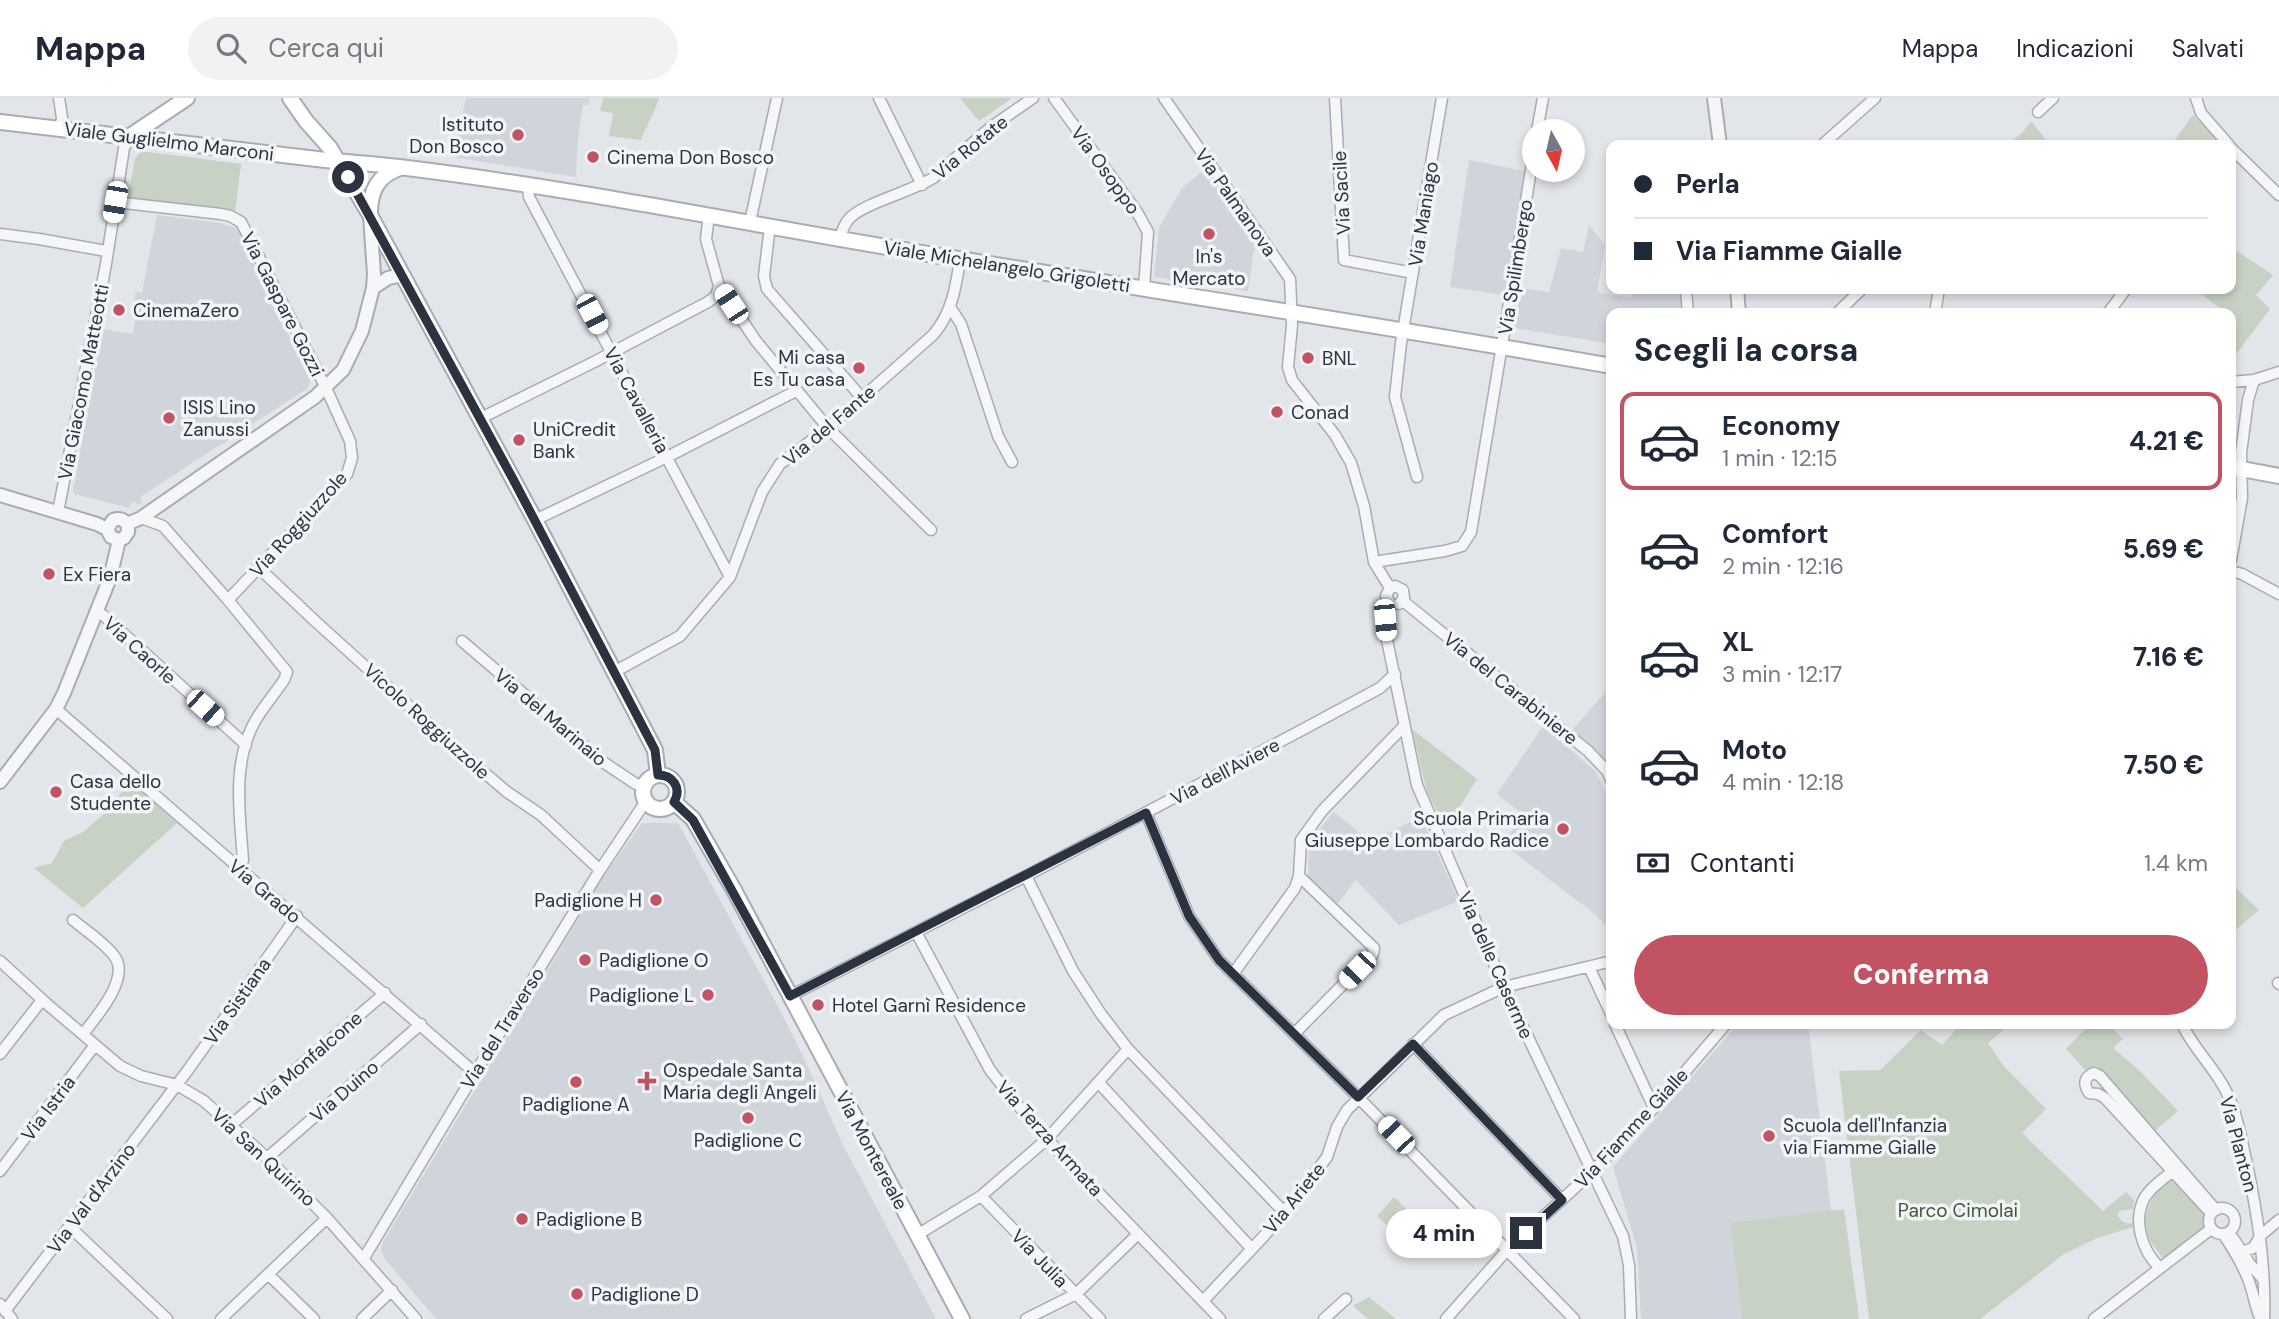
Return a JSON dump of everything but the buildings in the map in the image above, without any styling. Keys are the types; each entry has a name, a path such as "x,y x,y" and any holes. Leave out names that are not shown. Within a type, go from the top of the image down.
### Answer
{"main road":[{"path":"130,136 187,98"},
{"path":"290,98 339,162 481,418 655,750 658,775"},
{"name":"Viale Guglielmo Marconi","path":"0,122 402,167"},
{"path":"370,215 373,190 384,176 402,167"},
{"name":"Viale Michelangelo Grigoletti","path":"402,167 709,215 960,260 1606,365"},
{"path":"2236,468 2279,475"},
{"path":"658,775 669,777 676,785 677,797 666,808 660,809 649,805 645,793 649,779 658,775"},
{"name":"Via Montereale","path":"674,802 693,820 962,1319"}],"street":[{"path":"59,98 62,118 60,128"},
{"path":"750,222 777,98"},
{"path":"879,98 922,185"},
{"name":"Via Rotate","path":"839,239 849,218 933,178 991,127 1033,98"},
{"name":"Via Osoppo","path":"1054,98 1137,212 1148,232 1144,288"},
{"name":"Via Palmanova","path":"1164,98 1290,279 1292,312"},
{"name":"Via Sacile","path":"1335,98 1344,260 1413,273"},
{"name":"Via Maniago","path":"1417,477 1395,397 1442,98"},
{"path":"1539,119 1543,98"},
{"path":"1714,98 1719,140"},
{"path":"1828,140 1875,98"},
{"path":"2038,112 2053,98"},
{"path":"2196,98 2201,113 2224,140"},
{"name":"Via Giacomo Matteotti","path":"58,512 106,264 124,148 130,136"},
{"path":"2236,153 2279,195"},
{"name":"Via Spilimbergo","path":"1374,562 1462,546 1471,532 1529,182"},
{"name":"Via Cavalleria","path":"527,186 529,197 730,577"},
{"name":"Via Gaspare Gozzi","path":"115,202 230,216 241,222 326,388"},
{"path":"127,524 141,517 326,388 343,370 357,344 373,288 370,215"},
{"path":"709,215 706,239 719,286 756,341 828,428 931,530"},
{"path":"770,226 764,276 767,289 862,398"},
{"path":"0,234 106,251"},
{"name":"Via del Fante","path":"614,672 680,636 730,577 762,492 780,464 828,428 933,335 944,322 950,307 960,260"},
{"path":"374,274 383,266 400,269"},
{"path":"373,288 400,269"},
{"path":"481,418 708,303 716,296 719,286"},
{"path":"1842,308 1857,294"},
{"path":"950,307 961,324 998,436 1012,462"},
{"path":"1292,312 1287,367 1292,380 1335,435 1351,463 1364,506 1374,562 1390,588 1401,588 1404,595 1403,601 1396,605 1390,603"},
{"path":"2236,382 2254,380 2279,372"},
{"path":"2236,518 2242,498 2236,468 2254,380"},
{"name":"Via Roggiuzzole","path":"228,600 347,474 352,458 350,441 326,388"},
{"path":"535,520 796,391"},
{"path":"0,495 107,528 111,537 119,540"},
{"path":"141,517 163,526 287,672 252,727 246,745 239,785 243,860 239,869"},
{"path":"0,782 56,709 64,694 110,578 119,540 127,535 127,524 123,520 115,519 107,528"},
{"name":"Vicolo Roggiuzzole","path":"258,567 459,751 507,792 541,815 600,870"},
{"path":"2236,572 2279,594"},
{"name":"Via delle Caserme","path":"1390,588 1386,596 1390,603 1385,620 1417,785 1504,987 1623,1236 1629,1265 1631,1319"},
{"name":"Via del Carabiniere","path":"1403,601 1588,751 1606,770"},
{"name":"Via Caorle","path":"96,612 103,615 246,745"},
{"name":"Via del Marinaio","path":"463,641 603,762 645,793"},
{"name":"Via dell'Aviere","path":"790,996 1146,813 1380,688 1395,674"},
{"name":"Via Grado","path":"56,709 475,1073"},
{"path":"1233,974 1295,888 1299,876 1301,840 1322,811 1405,726"},
{"name":"Via del Traverso","path":"364,1258 645,793"},
{"path":"1146,813 1189,916 1219,960 1358,1097 1574,1319"},
{"path":"1026,876 1073,971 1101,1014 1128,1049 1283,1211"},
{"path":"1294,1034 1373,954 1374,948 1299,876"},
{"name":"Via Sistiana","path":"177,1084 297,916"},
{"path":"73,920 114,955 118,964 112,995 83,1034"},
{"name":"Via Terza Armata","path":"916,932 990,1070 1046,1139 1220,1319"},
{"name":"Via San Quirino","path":"0,961 120,1066 132,1072 177,1084 193,1093 232,1125 327,1218 416,1319"},
{"name":"Via Ariete","path":"1203,1301 1296,1198 1326,1157 1337,1128 1358,1097 1444,1015 1504,987 1606,963"},
{"path":"1589,967 1606,1003"},
{"name":"Via Monfalcone","path":"232,1125 385,993"},
{"path":"0,1054 42,1000"},
{"name":"Via Duino","path":"267,1158 421,1024"},
{"path":"1617,1029 1654,1108"},
{"name":"Via Fiamme Gialle","path":"1446,1319 1508,1249 1592,1172 1654,1108 1722,1029"},
{"name":"Via Planton","path":"2184,1029 2225,1088 2234,1110 2261,1235 2263,1319"},
{"path":"1413,1044 1562,1200"},
{"name":"Via Istria","path":"0,1171 95,1045"},
{"path":"917,1235 981,1196 1046,1139 1128,1049"},
{"path":"2094,1073 2101,1076 2213,1212 2105,1098 2089,1093 2085,1087 2088,1075 2094,1073"},
{"path":"1099,1083 1251,1248"},
{"name":"Via Val d'Arzino","path":"6,1311 177,1084"},
{"path":"2160,1268 2144,1245 2139,1219 2146,1196 2173,1171"},
{"name":"Via Julia","path":"981,1196 1100,1319"},
{"path":"2213,1212 2228,1210 2233,1216 2234,1224 2226,1233"},
{"path":"2211,1229 2209,1221 2213,1212"},
{"path":"221,1319 327,1218"},
{"path":"2242,1252 2253,1248 2261,1235 2279,1220"},
{"path":"70,1227 167,1319"},
{"path":"2094,1319 2211,1229"},
{"path":"2211,1229 2226,1233 2264,1280"},
{"path":"2226,1233 2252,1290 2256,1309 2263,1319"},
{"path":"1026,1319 1076,1294 1138,1234"},
{"path":"268,1274 313,1319"},
{"path":"362,1319 392,1290"},
{"path":"1324,1319 1346,1299"}],"shaded area":[{"name":"Istituto Don Bosco","path":"466,98 590,98 589,105 583,105 576,177 453,157"},
{"path":"1469,160 1522,170 1523,182 1503,295 1450,287"},
{"path":"1204,170 1255,244 1248,291 1154,277 1159,228 1183,187"},
{"path":"157,215 220,223 238,229 310,380 308,388 140,497 142,502 137,505 135,501 131,503 129,508 74,494 73,491 102,329 133,334 136,317 131,316 136,292 142,293"},
{"path":"1589,225 1605,245 1597,292 1630,298 1633,294 1680,294 1682,308 1606,308 1606,343 1514,328 1521,288 1549,292 1561,248 1583,252"},
{"path":"1606,692 1606,763 1573,729"},
{"name":"Scuola Primaria Giuseppe Lombardo Radice","path":"1543,726 1595,771 1606,792 1606,925 1503,844 1523,814 1497,794"},
{"path":"1334,812 1370,841 1421,817 1459,901 1399,925 1356,880 1336,906 1308,877 1309,841"},
{"name":"Ospedale Santa Maria degli Angeli","path":"642,823 678,823 782,1014 842,1143 936,1319 436,1319 384,1258 381,1250 383,1242 604,876"},
{"path":"1734,1029 1809,1029 1831,1211 1730,1223 1742,1319 1641,1319 1637,1248 1613,1167"}],"green space":[{"path":"603,98 659,98 641,140 609,136 613,113 600,111"},
{"path":"960,98 1012,98 979,121"},
{"path":"2193,115 2217,140 2175,140"},
{"path":"2031,121 2046,140 2013,140"},
{"path":"141,151 241,164 235,213 128,198 135,159"},
{"path":"2236,250 2273,275 2256,295 2270,309 2236,354 2236,308 2220,308 2202,294 2236,294"},
{"path":"1412,729 1477,779 1446,829 1427,792"},
{"path":"130,781 177,823 83,908 34,868 52,863 64,841 83,832 105,813"},
{"path":"2236,888 2259,910 2236,930"},
{"name":"Parco Cimolai","path":"1956,1029 2004,1029 1988,1043 2003,1065 2046,1109 2022,1133 2103,1211 2126,1192 2134,1200 2133,1209 2119,1211 2118,1216 2123,1222 2135,1223 2136,1226 2097,1238 2064,1254 1980,1319 1869,1319 1839,1071 1880,1070 1921,1030 1942,1045"},
{"path":"2085,1029 2113,1029 2123,1039 2113,1048 2140,1071 2178,1111 2155,1131 2096,1066 2087,1072 2066,1049"},
{"path":"2174,1180 2208,1214 2207,1228 2164,1260 2148,1235 2146,1215 2156,1194"},
{"path":"1394,1197 1434,1236 1416,1252 1377,1216"},
{"path":"1844,1209 1859,1319 1742,1319 1730,1223"},
{"path":"1369,1297 1396,1319 1368,1319 1353,1306"}],"place":[{"name":"Istituto Don Bosco","path":"518,135"},
{"name":"Cinema Don Bosco","path":"593,157"},
{"name":"In's Mercato","path":"1209,234"},
{"name":"CinemaZero","path":"119,310"},
{"name":"BNL","path":"1308,358"},
{"name":"Mi casa Es Tu casa","path":"859,368"},
{"name":"Conad","path":"1277,412"},
{"name":"ISIS Lino Zanussi","path":"169,418"},
{"name":"UniCredit Bank","path":"519,440"},
{"name":"Ex Fiera","path":"49,574"},
{"name":"Casa dello Studente","path":"56,792"},
{"name":"Scuola Primaria Giuseppe Lombardo Radice","path":"1563,829"},
{"name":"Padiglione H","path":"656,900"},
{"name":"Padiglione O","path":"585,960"},
{"name":"Padiglione L","path":"708,995"},
{"name":"Hotel Garnì Residence","path":"818,1005"},
{"name":"Ospedale Santa Maria degli Angeli","path":"647,1081"},
{"name":"Padiglione A","path":"576,1082"},
{"name":"Padiglione C","path":"748,1118"},
{"name":"Scuola dell'Infanzia via Fiamme Gialle","path":"1769,1136"},
{"name":"Padiglione B","path":"522,1219"},
{"name":"Padiglione D","path":"577,1294"}],"route":[{"path":"348,177 535,520 655,750 658,775 669,777 676,785 677,797 674,802 693,820 734,890 790,996 1146,813 1189,916 1219,960 1358,1097 1413,1044 1562,1200 1526,1233"}]}
